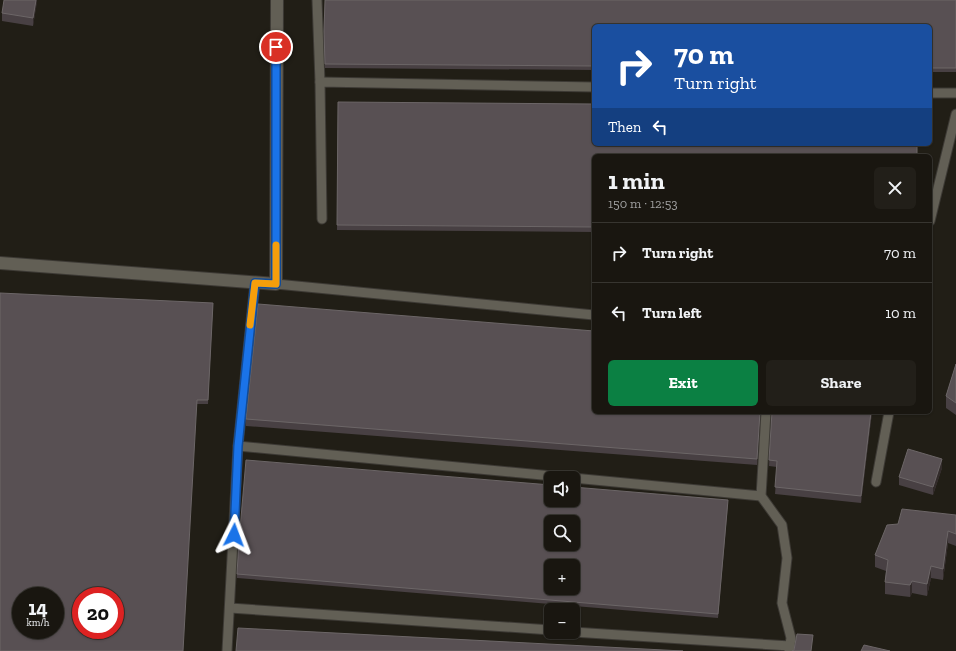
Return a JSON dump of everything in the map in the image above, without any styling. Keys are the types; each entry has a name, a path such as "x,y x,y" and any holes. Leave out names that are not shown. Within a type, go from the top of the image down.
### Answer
{"street":[{"path":"0,263 276,284 276,0"}],"lane":[{"path":"317,0 322,219"},
{"path":"320,82 592,87"},
{"path":"932,93 956,93"},
{"path":"932,213 956,114"},
{"path":"228,651 238,446 255,283"},
{"path":"276,284 592,315"},
{"path":"580,633 790,649 791,638 782,603 787,558 782,525 761,496 766,414"},
{"path":"876,482 889,414"},
{"path":"238,446 761,496"},
{"path":"230,608 544,630"}],"building":[{"path":"4,0 36,0 33,18 2,13"},
{"path":"325,0 956,0 956,68 932,68 932,24 592,24 592,66 325,64"},
{"path":"338,102 592,104 592,146 917,146 917,154 592,154 592,227 337,225"},
{"path":"0,293 213,303 208,400 197,400 183,651 0,651"},
{"path":"258,304 592,331 592,414 760,414 757,459 246,419"},
{"path":"956,364 956,403 946,396"},
{"path":"772,414 871,414 861,496 775,487 777,461 769,460"},
{"path":"908,449 942,459 933,487 899,477"},
{"path":"246,460 544,484 544,507 580,507 580,488 728,500 718,614 237,574"},
{"path":"902,509 956,515 956,534 948,531 943,569 931,566 927,584 912,581 910,585 885,582 888,560 875,555 887,525 898,524"},
{"path":"238,628 683,651 236,651"},
{"path":"797,634 813,635 811,651 792,651 794,650"},
{"path":"864,645 890,651 861,651"}],"slow traffic":[{"path":"250,325 255,283 276,284 276,245"}],"route":[{"path":"234,535 238,446 255,283 276,284 276,47"}]}
